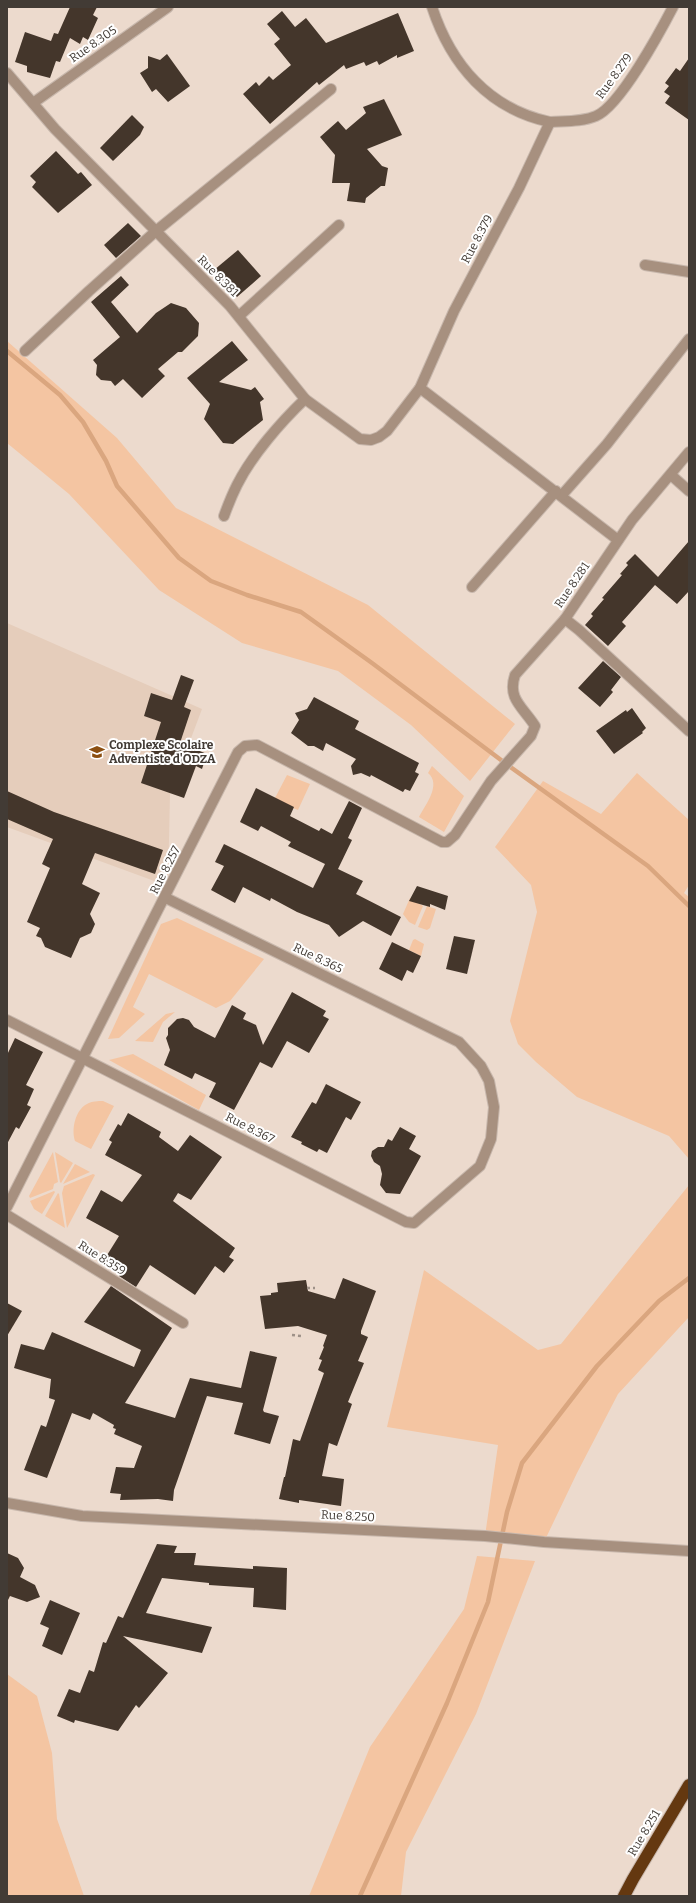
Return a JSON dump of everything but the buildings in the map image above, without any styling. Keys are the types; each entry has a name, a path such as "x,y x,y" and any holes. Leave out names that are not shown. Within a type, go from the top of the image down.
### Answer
{"highway":[{"name":"Rue 8.251","path":"624,1896 689,1785"}],"street":[{"name":"Rue 8.305","path":"33,103 168,7"},
{"path":"432,7 443,33 464,70 481,88 503,105 520,114 550,122"},
{"name":"Rue 8.279","path":"550,122 582,119 595,116 607,109 617,98 658,36 673,7"},
{"name":"Rue 8.381","path":"7,73 55,130 240,316 263,349 305,399"},
{"path":"25,351 88,291 156,231 331,89"},
{"name":"Rue 8.379","path":"305,399 360,439 372,440 387,431 420,388 454,311 519,188 550,122"},
{"path":"240,316 339,226"},
{"path":"645,265 689,272"},
{"path":"472,587 559,493 607,444 689,339"},
{"path":"420,388 559,493 618,540"},
{"path":"224,516 238,484 247,469 285,419 305,399"},
{"name":"Rue 8.281","path":"689,452 632,520 565,619 584,634 689,732"},
{"path":"671,475 689,491"},
{"name":"Rue 8.257","path":"7,1207 82,1057 166,898 238,752 245,746 257,745 442,842 447,842 455,835 491,782 530,736 535,726 515,699 511,686 515,675 565,619"},
{"name":"Rue 8.365","path":"166,898 459,1042 481,1066 489,1081 494,1107 491,1139 480,1166 414,1223 406,1222"},
{"name":"Rue 8.367","path":"7,1020 406,1222"},
{"name":"Rue 8.359","path":"7,1214 183,1323"},
{"name":"Rue 8.250","path":"7,1503 82,1516 485,1536 544,1542 689,1551"}],"path":[{"path":"307,1288 316,1288"},
{"path":"292,1335 301,1336"}],"shaded area":[{"path":"7,341 117,438 176,508 368,605 515,724 470,781 411,725 338,671 242,643 159,590 69,494 7,443"},
{"name":"Complexe Scolaire Adventiste d'ODZA","path":"7,623 202,709 170,794 168,886 7,827"},
{"path":"432,766 464,796 444,832 419,817 433,789 432,778 428,773"},
{"path":"637,773 689,820 689,885 684,893 689,897 689,1159 669,1136 577,1097 536,1062 518,1044 510,1021 537,912 531,885 495,847 543,781 601,814"},
{"path":"287,775 310,784 298,810 282,804 275,798"},
{"path":"410,898 423,906 415,925 409,922 403,914"},
{"path":"427,906 436,909 430,928 427,930 418,927"},
{"path":"177,918 264,959 230,1001 216,1008 149,974 133,1007 145,1014 119,1038 108,1039 161,924"},
{"path":"415,939 424,944 421,956 409,950 413,940"},
{"path":"175,1012 163,1022 153,1042 135,1041 166,1014"},
{"path":"133,1054 206,1095 199,1110 109,1060"},
{"path":"103,1101 114,1106 91,1149 75,1141 75,1121 77,1115 87,1104 91,1102"},
{"path":"53,1152 58,1182 54,1184 53,1189 30,1198 29,1196"},
{"path":"55,1152 73,1163 61,1183 60,1182"},
{"path":"75,1164 90,1172 63,1184"},
{"path":"93,1174 95,1175 67,1228 62,1193 64,1186"},
{"path":"689,1185 689,1317 618,1394 577,1473 544,1542 485,1536 498,1445 387,1427 424,1270 538,1350 561,1344"},
{"path":"54,1191 55,1192 42,1214 34,1209 30,1201"},
{"path":"58,1193 59,1194 65,1228 45,1216"},
{"path":"477,1556 535,1561 476,1714 406,1852 401,1896 309,1896 370,1747 464,1609"},
{"path":"7,1674 37,1696 52,1753 57,1819 84,1896 7,1896"}],"waterway":[{"path":"7,351 60,395 83,422 106,461 117,486 179,558 211,581 247,595 301,612 372,663 509,766 648,866 689,906"},
{"path":"360,1896 447,1703 488,1602 507,1512 522,1463 597,1366 659,1301 689,1278"}],"place":[{"name":"Complexe Scolaire Adventiste d'ODZA","path":"97,752"}]}
